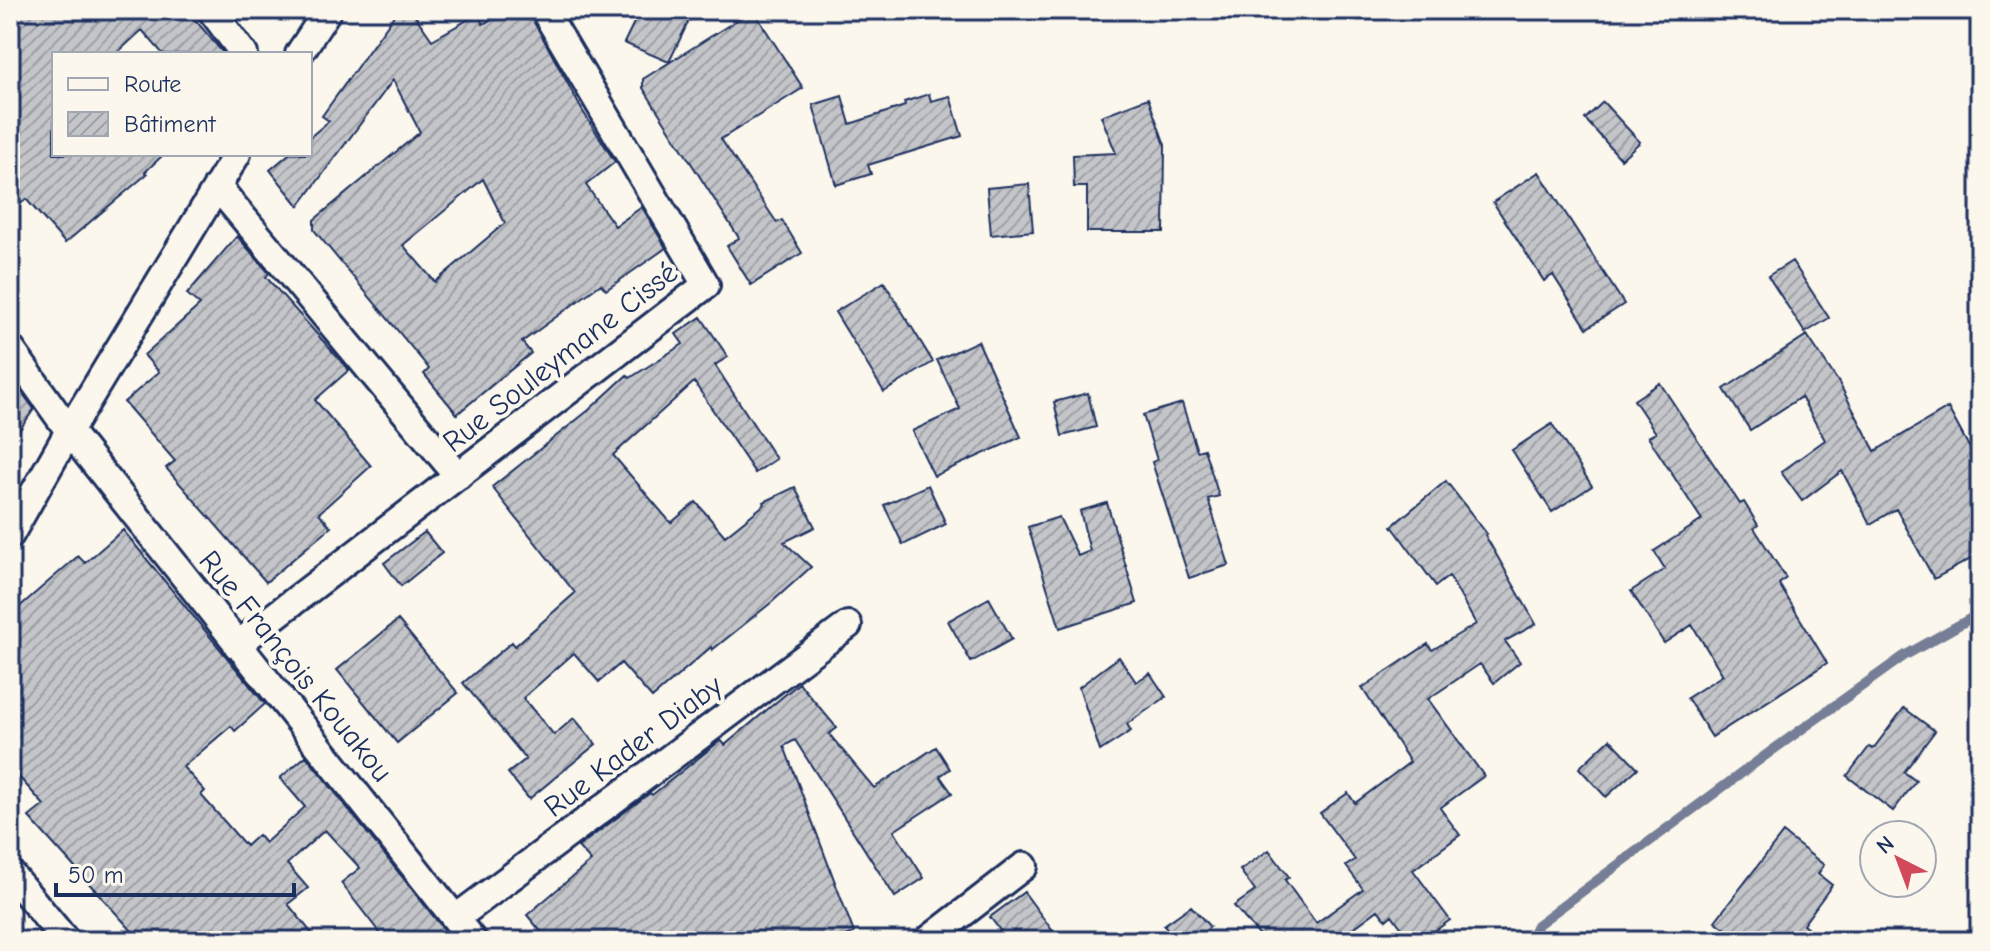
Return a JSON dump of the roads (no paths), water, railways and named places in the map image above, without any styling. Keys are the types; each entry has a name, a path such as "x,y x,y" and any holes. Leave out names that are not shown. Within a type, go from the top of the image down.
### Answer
{"street":[{"path":"211,10 242,52"},
{"path":"300,52 328,10"},
{"name":"Rue Souleymane Cissé","path":"237,645 706,285 544,10"},
{"path":"10,535 69,431 236,156"},
{"path":"217,186 458,476"},
{"name":"Rue François Kouakou","path":"10,348 69,431 473,941"},
{"name":"Rue Kader Diaby","path":"456,918 848,625"},
{"path":"927,941 1024,866"},
{"path":"10,873 66,941"}],"waterway":[{"path":"1529,941 1537,925 1770,752 1904,656 1980,613"}]}
